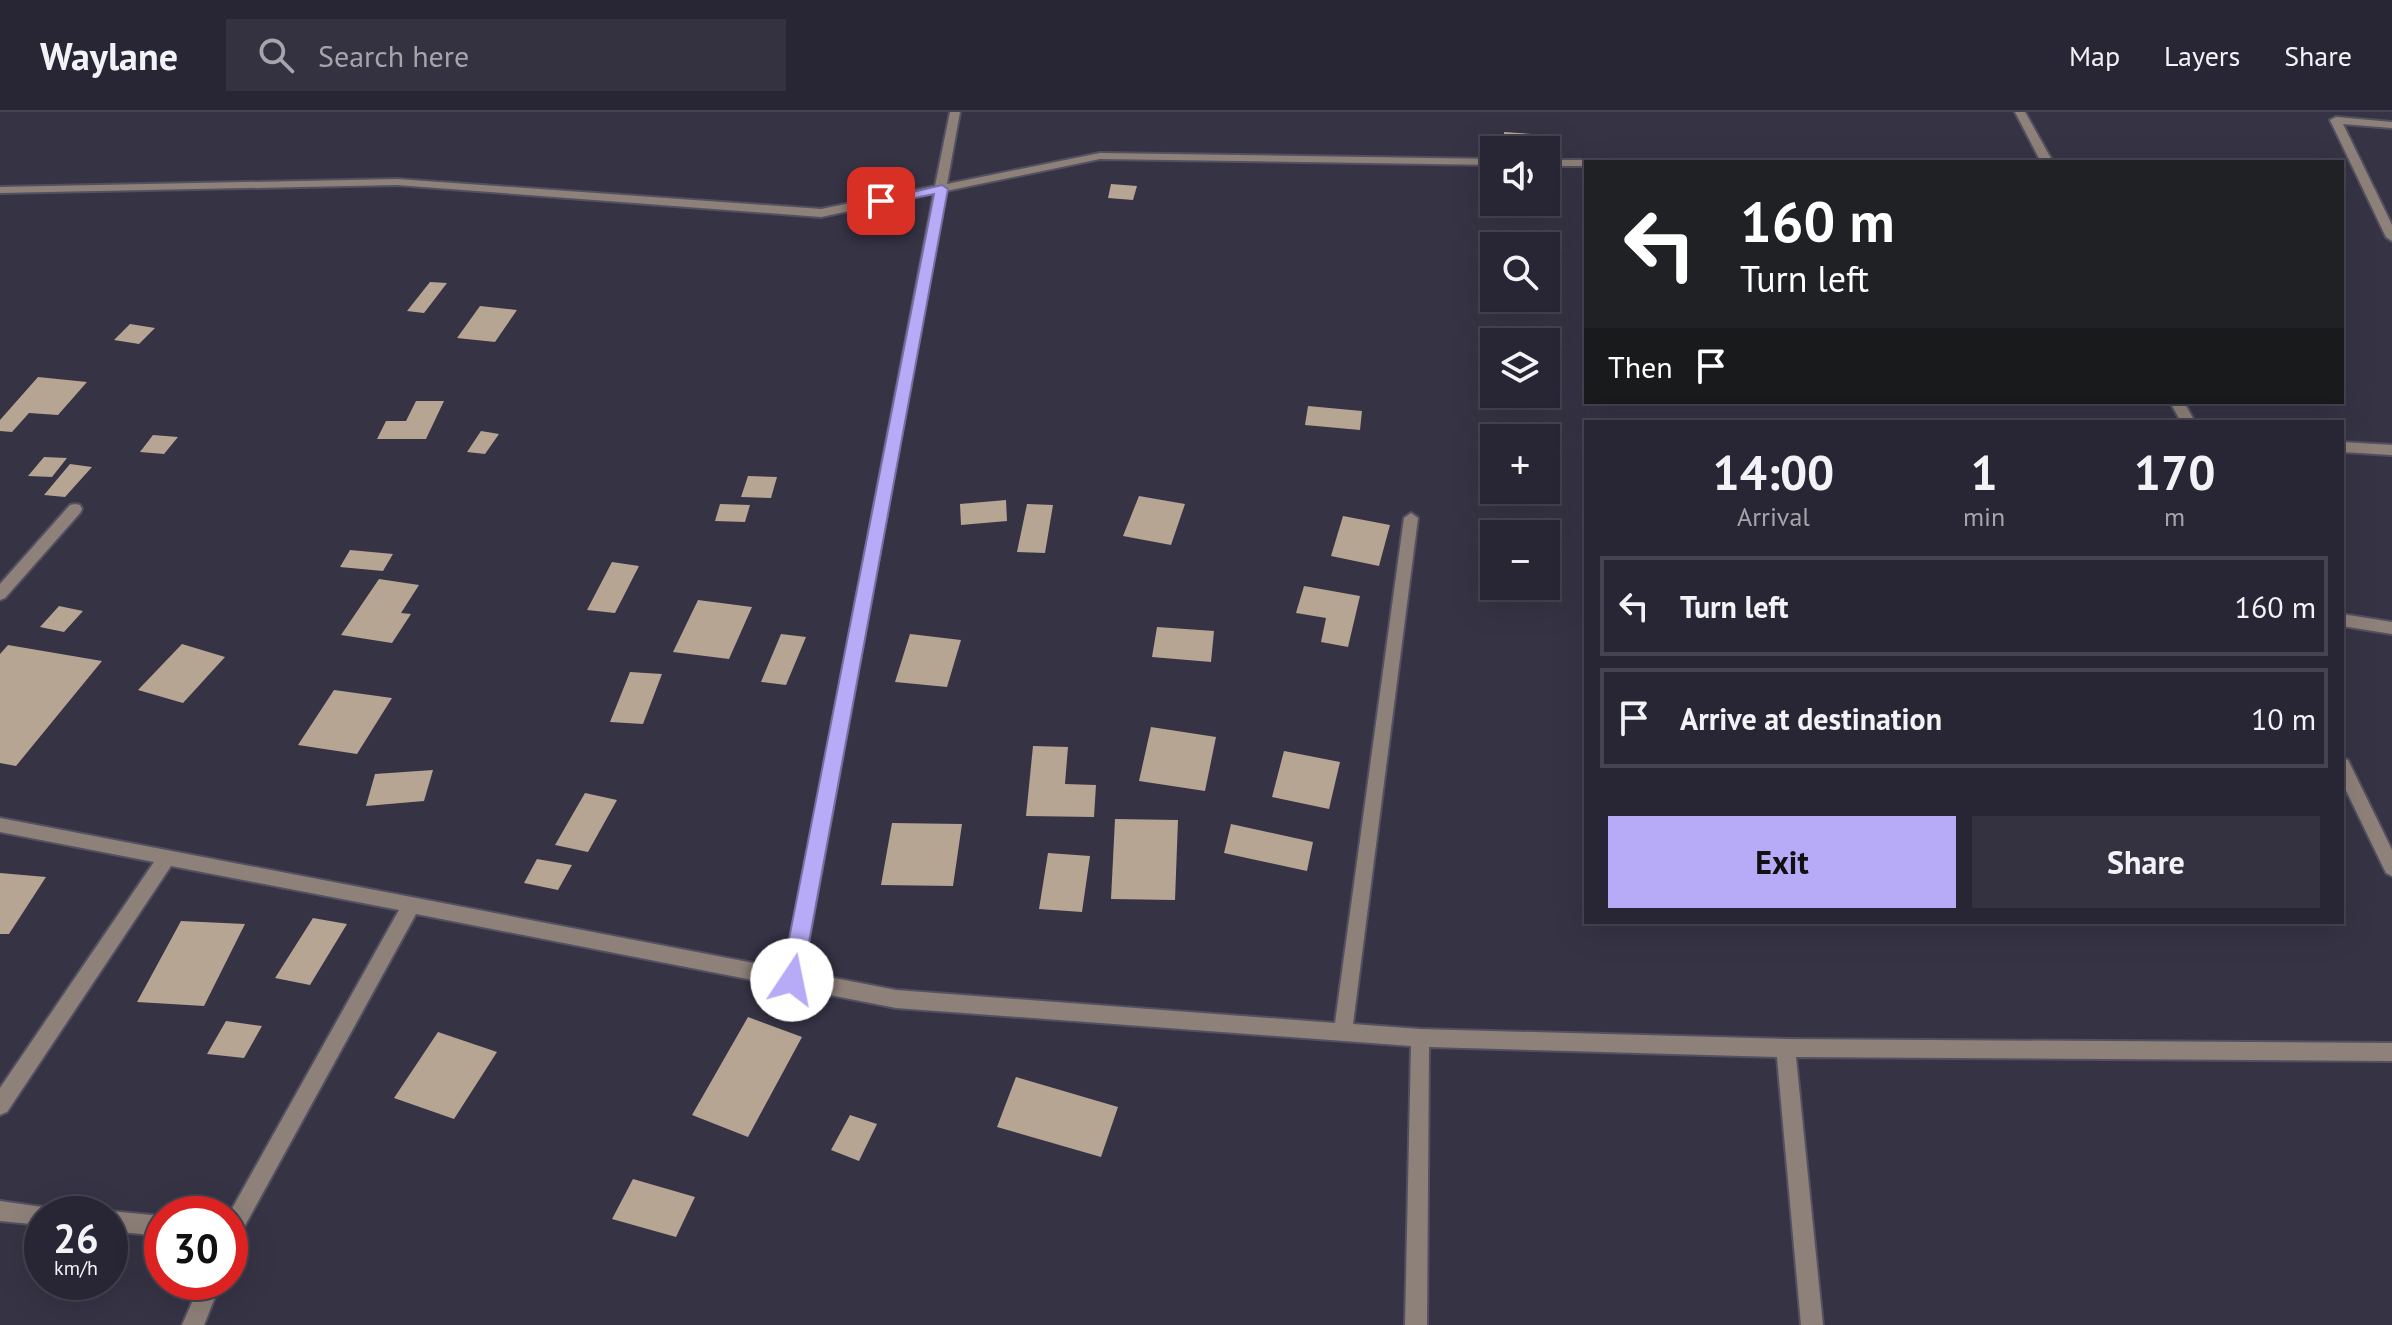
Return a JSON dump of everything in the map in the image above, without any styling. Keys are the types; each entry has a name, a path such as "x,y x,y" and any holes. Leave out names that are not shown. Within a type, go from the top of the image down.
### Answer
{"street":[{"path":"792,980 955,112"},
{"path":"2020,112 2046,160"},
{"path":"2392,125 2336,120 2392,237"},
{"path":"0,190 397,182 821,213 1100,156 1480,162"},
{"path":"1560,163 1584,163"},
{"path":"2344,447 2392,450"},
{"path":"0,594 75,509"},
{"path":"1343,1033 1411,518"},
{"path":"2344,620 2392,628"},
{"path":"2344,769 2392,868"},
{"path":"0,825 896,999 1420,1038 1786,1048 2392,1052"},
{"path":"0,1105 167,857"},
{"path":"248,1200 411,905"},
{"path":"1416,1325 1420,1038"},
{"path":"1786,1048 1812,1325"},
{"path":"0,1211 24,1213"},
{"path":"193,1325 203,1300"}],"building":[{"path":"1504,132 1532,136 1504,136"},
{"path":"1111,184 1137,186 1133,200 1108,198"},
{"path":"430,282 447,283 424,313 407,311"},
{"path":"480,306 517,310 495,342 457,338"},
{"path":"130,324 155,328 139,344 114,340"},
{"path":"38,377 87,382 58,415 29,413 12,432 0,431 0,420"},
{"path":"416,401 444,401 426,439 377,439 386,421 406,421"},
{"path":"1308,406 1362,411 1360,430 1305,425"},
{"path":"481,431 499,434 485,454 467,452"},
{"path":"153,435 178,437 164,454 140,452"},
{"path":"44,457 67,458 52,477 28,476"},
{"path":"70,464 92,467 65,497 44,495"},
{"path":"748,476 777,477 771,498 741,497"},
{"path":"1139,496 1185,504 1171,545 1123,536"},
{"path":"1006,500 1007,521 961,525 960,504"},
{"path":"720,504 750,505 745,522 715,521"},
{"path":"1027,504 1053,505 1045,553 1017,552"},
{"path":"1343,516 1390,525 1379,566 1331,556"},
{"path":"350,550 393,554 383,571 340,567"},
{"path":"612,562 639,566 615,613 587,610"},
{"path":"379,579 419,585 401,613 411,614 392,643 341,635"},
{"path":"1304,586 1360,596 1348,647 1321,642 1326,618 1296,613"},
{"path":"698,600 752,607 729,659 673,652"},
{"path":"59,606 83,611 64,632 40,627"},
{"path":"1157,627 1214,631 1211,662 1152,657"},
{"path":"781,634 806,637 786,685 761,682"},
{"path":"910,634 961,640 947,687 895,682"},
{"path":"182,644 225,657 183,703 138,690"},
{"path":"8,645 102,661 16,766 0,763 0,654"},
{"path":"630,672 662,674 643,724 610,722"},
{"path":"334,690 392,698 357,754 298,745"},
{"path":"1151,727 1216,737 1205,791 1139,781"},
{"path":"1033,746 1068,747 1065,784 1096,785 1094,817 1026,816"},
{"path":"1284,751 1340,762 1329,809 1272,797"},
{"path":"433,770 424,801 366,806 375,774"},
{"path":"585,793 617,800 588,852 555,845"},
{"path":"1115,819 1178,820 1175,900 1111,899"},
{"path":"892,823 962,824 953,886 881,885"},
{"path":"1231,824 1313,842 1307,871 1224,853"},
{"path":"1048,853 1090,856 1082,912 1039,909"},
{"path":"537,859 572,865 558,890 524,883"},
{"path":"0,873 46,877 9,934 0,934"},
{"path":"313,918 347,924 310,985 275,978"},
{"path":"181,921 245,924 204,1006 137,1002"},
{"path":"748,1017 802,1037 748,1137 692,1115"},
{"path":"226,1021 262,1026 244,1058 207,1054"},
{"path":"438,1032 497,1052 454,1119 394,1098"},
{"path":"1016,1077 1118,1107 1101,1157 997,1127"},
{"path":"850,1115 877,1124 859,1161 831,1150"},
{"path":"633,1179 695,1197 676,1237 612,1219"}],"route":[{"path":"792,980 942,189 881,201"}]}
